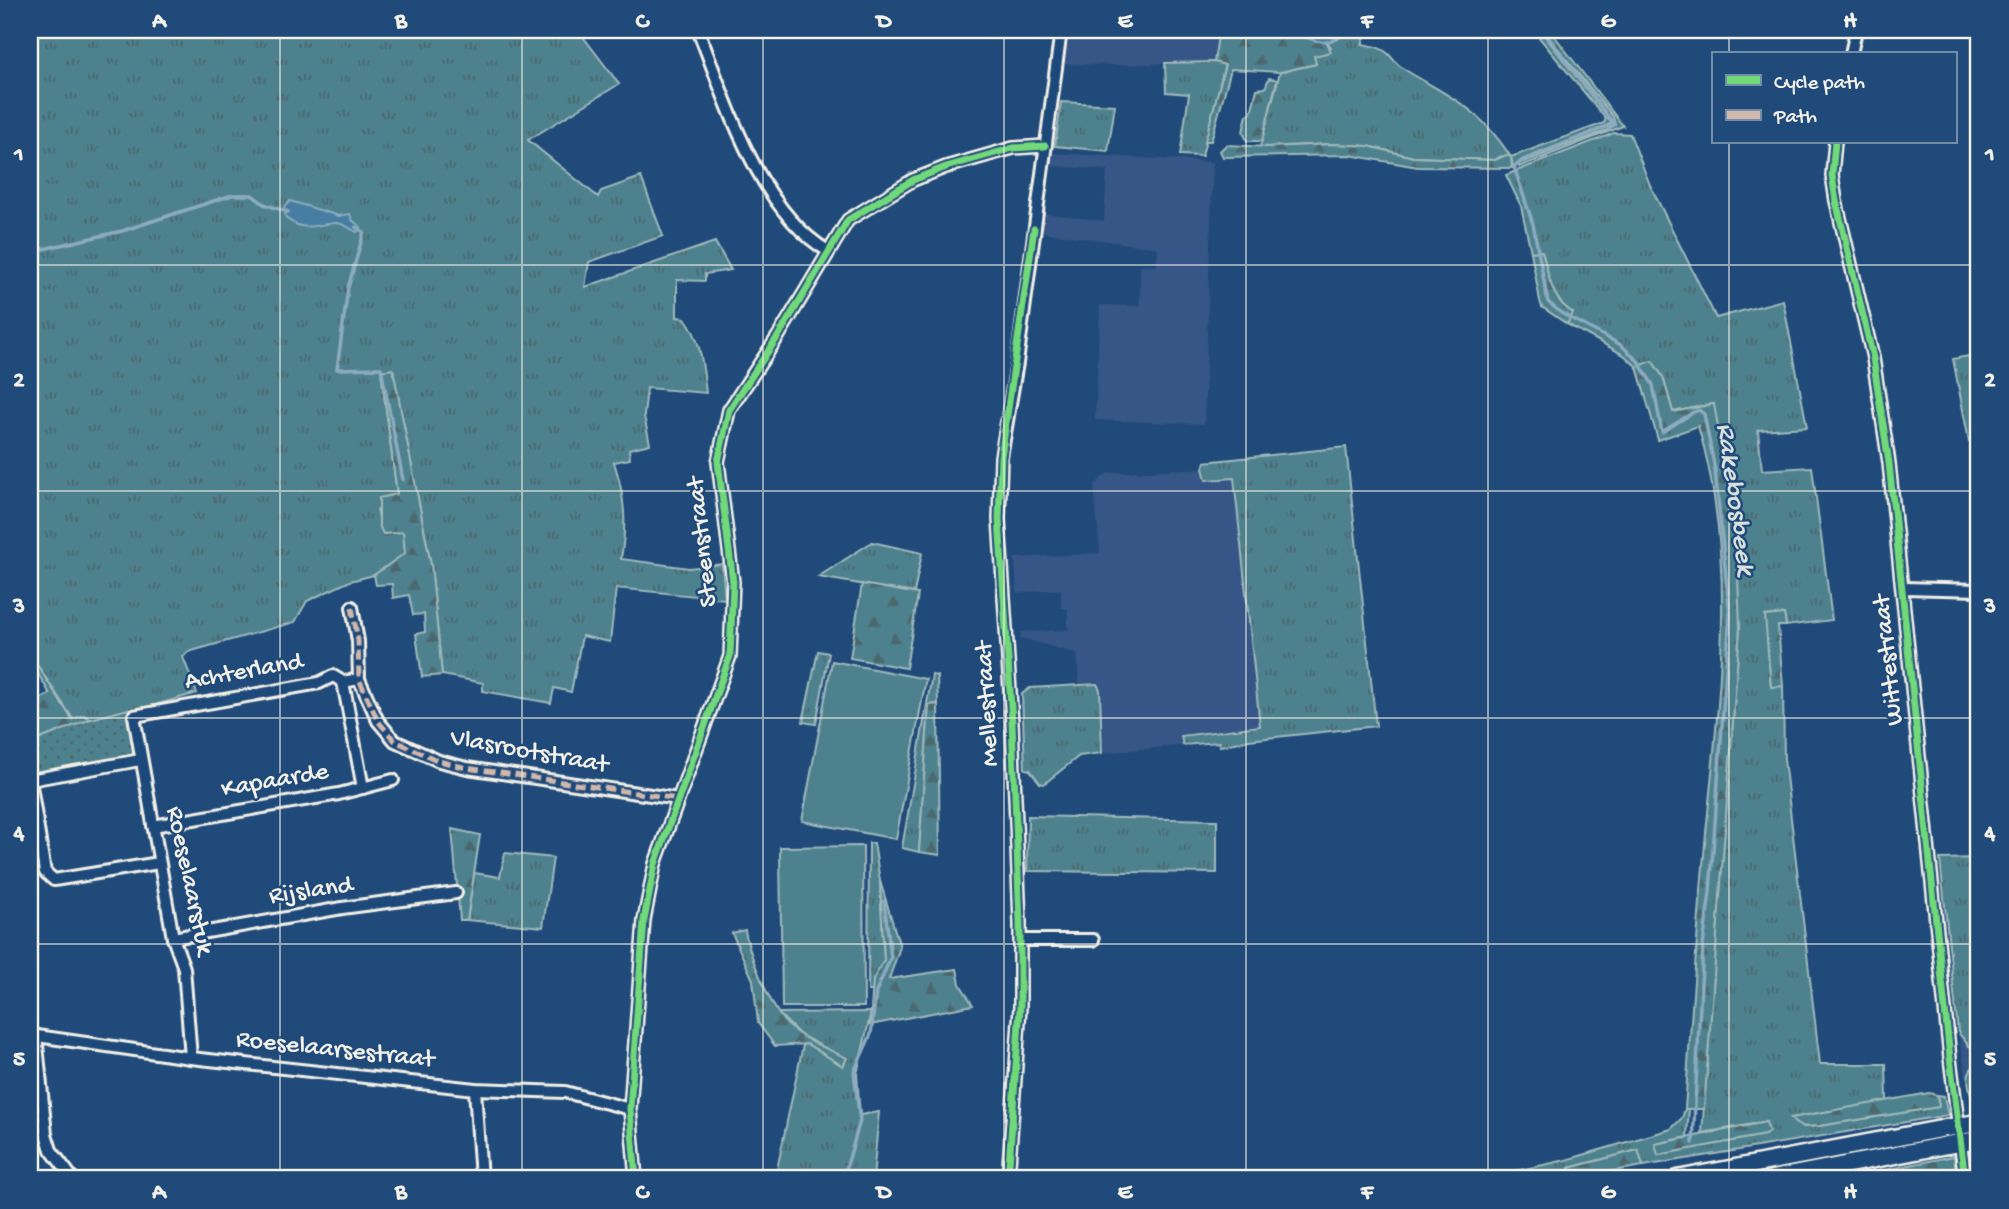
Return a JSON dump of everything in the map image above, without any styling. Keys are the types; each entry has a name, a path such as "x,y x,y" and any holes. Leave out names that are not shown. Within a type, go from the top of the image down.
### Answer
{"highway":[{"path":"1677,1179 1978,1123"},
{"path":"1772,1179 1979,1140"}],"street":[{"path":"698,30 762,179 794,225 828,251"},
{"name":"Mellestraat","path":"1008,1179 1020,1008 1020,940 1013,736 999,519 1001,457 1061,30"},
{"path":"1851,52 1856,30"},
{"name":"Wittestraat","path":"1835,144 1832,175 1836,201 1873,358 1904,588 1953,1086 1965,1179"},
{"name":"Steenstraat","path":"636,1179 630,1109 644,920 655,864 730,656 733,582 718,462 722,432 738,394 779,335 848,220 913,180 1013,148 1045,146"},
{"path":"1904,588 1979,590"},
{"name":"Vlasrootstraat","path":"352,607 358,642 359,679 370,710 395,741 438,761 503,775 678,799"},
{"name":"Achterland","path":"134,716 319,683 334,676 342,681 359,679"},
{"name":"Kapaarde","path":"342,681 363,788"},
{"name":"Roeselaarstuk","path":"134,716 173,938 184,968 191,1058"},
{"path":"140,760 30,780 46,872 54,880 159,863"},
{"name":"Kapaarde","path":"153,826 363,788 393,780"},
{"name":"Rijsland","path":"173,938 342,908 456,893"},
{"path":"1020,940 1093,940"},
{"name":"Roeselaarsestraat","path":"73,1179 51,1150 46,1134 33,1035 191,1058 475,1089 565,1092 630,1109"},
{"path":"475,1089 481,1179"}],"shaded area":[{"path":"1069,30 1219,30 1214,62 1120,65 1065,64"},
{"path":"1298,30 1345,30 1335,39 1322,42 1309,39"},
{"path":"1053,153 1213,162 1204,424 1095,420 1100,305 1140,306 1140,266 1156,266 1158,248 1042,232 1044,213 1104,221 1107,170 1051,166"},
{"path":"290,201 339,216 350,214 352,220 361,227 357,232 339,223 310,227 292,223 286,218 284,207"},
{"path":"1203,468 1206,480 1234,477 1260,726 1182,736 1183,745 1102,753 1100,690 1097,684 1079,685 1077,654 1021,638 1021,632 1068,630 1068,609 1061,608 1061,589 1017,593 1015,558 1100,553 1094,485 1108,473"},
{"path":"1958,1032 1969,1046 1979,1048 1979,1064 1969,1072 1967,1080"}],"green space":[{"path":"30,30 578,30 619,84 528,140 598,197 601,191 641,177 663,236 589,262 585,287 715,242 731,270 705,274 705,281 677,280 677,317 685,318 695,335 706,393 647,388 644,416 650,444 629,449 630,459 614,462 624,510 621,559 689,568 722,564 725,599 616,588 610,642 582,636 571,692 554,688 551,703 483,691 483,683 442,675 431,565 393,370 381,371 397,494 377,510 383,534 403,531 405,554 374,575 350,581 307,601 295,622 188,652 183,657 197,693 94,722 73,719 30,654"},
{"path":"1219,30 1298,30 1305,36 1327,42 1331,52 1314,56 1316,64 1280,72 1231,69 1211,141 1205,141 1225,65 1214,62"},
{"path":"1345,30 1368,30 1362,44 1386,52 1400,66 1465,106 1488,127 1511,157 1604,123 1606,119 1533,30 1540,30 1612,123 1512,166 1512,160 1501,156 1495,160 1413,157 1368,146 1333,144 1260,147 1280,72 1316,64 1314,56 1331,47 1327,42 1338,39"},
{"path":"1543,30 1550,30 1623,126 1519,167 1518,164 1615,125 1613,117"},
{"path":"1165,63 1225,64 1202,156 1180,155 1189,94 1166,92"},
{"path":"1269,78 1277,80 1262,141 1247,141 1243,132 1247,115 1251,113 1257,89 1265,88"},
{"path":"1061,102 1115,105 1108,151 1055,146"},
{"path":"1614,133 1630,134 1650,185 1716,318 1783,300 1807,427 1758,430 1762,470 1812,467 1832,620 1786,626 1784,614 1766,616 1771,687 1783,686 1784,759 1820,1064 1886,1064 1887,1101 1791,1118 1802,1127 1819,1126 1939,1107 1937,1095 1944,1096 1948,1115 1643,1166 1638,1150 1569,1168 1574,1178 1479,1179 1566,1160 1671,1129 1682,1118 1685,1109 1689,1109 1687,1137 1656,1144 1659,1155 1768,1131 1765,1122 1702,1133 1740,627 1713,404 1673,412 1663,377 1652,361 1637,367 1624,355 1567,324 1573,313 1555,294 1542,251 1531,252 1521,206 1506,175"},
{"path":"1333,144 1368,146 1413,157 1495,160 1506,155 1511,157 1512,168 1418,167 1349,155 1223,157 1220,151 1226,145 1268,147"},
{"path":"1542,251 1555,294 1573,313 1567,324 1542,307 1531,252"},
{"path":"1979,354 1979,441 1969,441 1953,359"},
{"path":"1652,361 1663,377 1673,412 1714,404 1736,528 1740,627 1704,1109 1685,1109 1719,686 1722,581 1711,477 1698,426 1658,440 1637,367"},
{"path":"393,369 431,565 442,675 422,677 416,634 425,632 424,614 413,615 409,595 393,598 392,584 376,585 374,575 405,553 403,532 383,534 379,525 379,498 397,494 381,371"},
{"path":"1346,447 1376,726 1249,740 1220,746 1219,742 1183,745 1181,736 1260,726 1234,478 1206,480 1203,468 1205,462"},
{"path":"872,542 922,553 914,593 818,577"},
{"path":"862,584 918,594 906,668 850,658"},
{"path":"1784,614 1786,626 1778,626 1783,686 1771,687 1765,616"},
{"path":"818,651 829,653 816,724 803,722"},
{"path":"30,654 72,719 84,715 94,722 30,748 30,733 39,731 30,711 30,703 50,694 37,672 30,675"},
{"path":"832,661 926,679 896,839 802,821"},
{"path":"932,675 937,676 938,704 929,705 919,852 902,848"},
{"path":"1097,684 1100,690 1102,753 1079,756 1044,784 1040,783 1030,770 1025,769 1022,694 1030,688"},
{"path":"938,704 940,855 919,852 929,705"},
{"path":"128,709 135,751 130,758 30,775 30,743 88,720"},
{"path":"1028,816 1217,820 1217,873 1027,871"},
{"path":"452,829 480,835 467,920 460,920"},
{"path":"869,843 874,843 880,881 884,960 872,991 868,991"},
{"path":"863,846 864,1007 782,1007 780,847"},
{"path":"505,853 553,858 543,927 467,920 474,873 500,877"},
{"path":"1979,858 1979,1048 1969,1046 1958,1032 1940,859"},
{"path":"880,881 900,947 889,979 957,969 960,984 973,1005 870,1025 873,980 884,960"},
{"path":"745,930 761,979 780,1016 799,1034 847,1058 843,1066 807,1044 775,1046 758,1023 753,980 732,933"},
{"path":"871,1012 857,1074 860,1115 879,1112 873,1179 775,1179 803,1045 807,1044 843,1066 846,1059 800,1035 778,1013"},
{"path":"1979,1064 1979,1079 1970,1091 1970,1071"},
{"path":"1979,1079 1979,1110 1974,1111 1970,1091"},
{"path":"1929,1093 1937,1095 1939,1107 1810,1127 1799,1126 1791,1118"},
{"path":"1766,1122 1769,1131 1765,1135 1658,1155 1655,1144"},
{"path":"1638,1150 1643,1166 1574,1178 1569,1168"},
{"path":"1979,1152 1979,1177 1971,1178 1967,1154"},
{"path":"1954,1156 1957,1179 1841,1179 1949,1157"}],"waterway":[{"name":"Rakebosbeek","path":"1542,30 1614,124 1523,160 1514,167 1533,224 1548,302 1561,313 1621,345 1638,361 1653,385 1662,432 1694,412 1699,410 1704,414 1715,470 1730,615 1710,892 1703,946 1693,1143"},
{"path":"30,252 122,231 232,195 252,195 264,204 288,212"},
{"path":"356,227 364,232 348,288 337,369 381,368 403,480"},
{"path":"843,1179 860,1121 854,1072 871,1034 876,992 891,957 884,901"}],"marked path":[{"path":"352,607 358,641 359,679 378,721 395,741 439,761 467,768 678,799"}],"cycle path":[{"path":"1835,144 1832,175 1836,201 1873,358 1889,463 1950,1058 1965,1179"},
{"path":"636,1179 630,1109 644,920 655,864 730,656 733,582 718,462 729,410 779,335 848,220 913,180 946,167 1013,148 1045,146"},
{"path":"1008,1179 1020,1008 1020,923 1012,722 999,519 1001,457 1034,229"}]}
